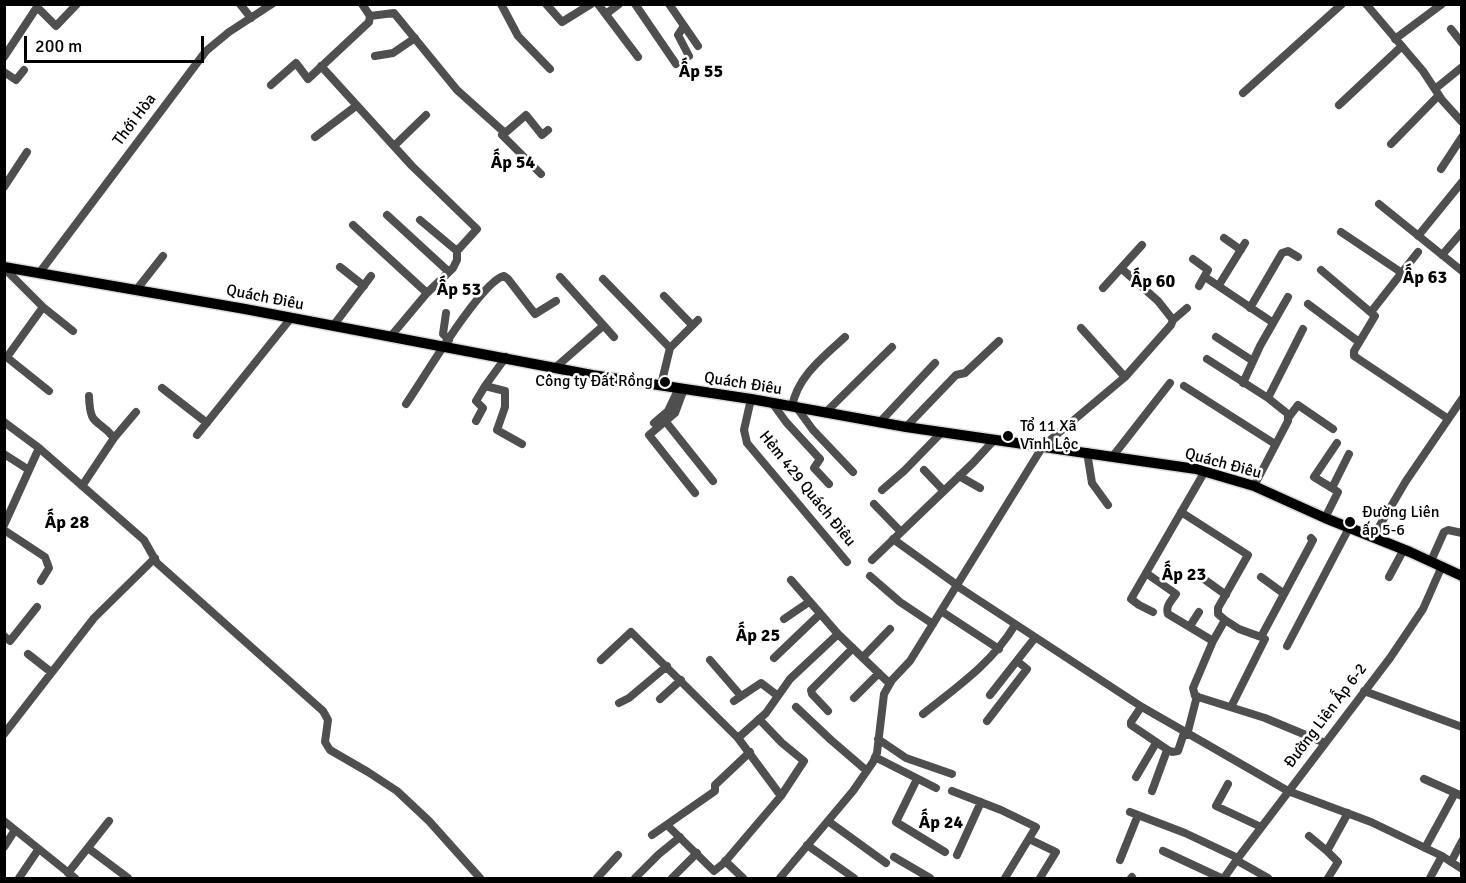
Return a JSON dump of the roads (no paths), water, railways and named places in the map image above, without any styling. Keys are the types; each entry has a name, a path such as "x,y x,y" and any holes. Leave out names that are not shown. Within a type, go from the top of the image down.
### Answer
{"main road":[{"name":"Quách Điêu","path":"4,267 391,336 447,343 556,367 879,423 1205,471 1254,486 1325,518 1404,549 1461,576"}],"street":[{"path":"4,57 37,7 56,26 77,4"},
{"path":"240,4 251,18"},
{"name":"Thới Hòa","path":"40,272 206,51 272,4"},
{"path":"271,85 296,63 308,79 369,22 370,16 362,4"},
{"path":"501,4 518,36 550,69"},
{"path":"546,4 561,22 591,4"},
{"path":"598,4 638,57"},
{"path":"606,14 619,4"},
{"path":"635,4 676,64"},
{"path":"669,4 698,46"},
{"path":"1243,93 1342,4"},
{"path":"1366,4 1423,71 1461,122"},
{"path":"1339,105 1399,42 1442,4"},
{"path":"370,16 394,13 457,90 505,133"},
{"path":"684,26 678,34 689,56"},
{"path":"1451,29 1461,43"},
{"path":"375,56 393,53 415,38"},
{"path":"321,66 394,146 477,229 457,251 457,262 449,272 427,293 391,336"},
{"path":"1391,144 1461,67"},
{"path":"4,72 16,80 24,70"},
{"path":"315,137 356,106"},
{"path":"394,146 426,115"},
{"path":"541,174 502,135 526,115 542,135 548,130"},
{"path":"1441,168 1461,137"},
{"path":"4,187 27,152"},
{"path":"1418,236 1461,182"},
{"path":"1379,204 1461,272"},
{"path":"387,215 449,272"},
{"path":"420,220 457,251"},
{"path":"352,225 427,293"},
{"path":"1341,232 1402,273"},
{"path":"1442,255 1461,232"},
{"path":"1219,285 1243,246 1224,238"},
{"path":"1103,288 1142,246"},
{"path":"1250,308 1282,253 1288,250 1298,257"},
{"path":"1371,312 1418,252"},
{"path":"136,289 163,256"},
{"path":"1193,259 1208,268 1199,286"},
{"path":"4,267 43,307 74,331"},
{"path":"340,267 364,286"},
{"path":"1122,269 1158,301 1173,320"},
{"path":"1321,270 1371,312 1375,318 1354,351 1354,356 1448,418"},
{"path":"333,326 371,276"},
{"path":"406,404 486,289 501,276 508,279 536,315 556,301"},
{"path":"1205,276 1272,322"},
{"path":"560,277 614,337"},
{"path":"603,279 670,348"},
{"path":"660,385 670,348 695,323 664,296"},
{"path":"1244,383 1272,322 1288,297"},
{"path":"1308,304 1359,342"},
{"path":"43,307 6,356 49,391"},
{"path":"780,879 867,771 875,757 884,694 889,683 910,661 1043,446 1125,377 1173,320 1187,308"},
{"path":"446,313 444,334 447,343"},
{"path":"197,435 291,318"},
{"path":"556,367 603,326"},
{"path":"1081,328 1125,377"},
{"path":"1268,398 1303,329"},
{"path":"845,337 820,359 799,385 795,392 795,408 853,472"},
{"path":"1216,337 1253,361"},
{"path":"906,427 956,375 965,373 999,341"},
{"path":"825,413 892,347"},
{"path":"476,421 483,408 476,401 506,357"},
{"path":"1207,359 1285,410 1288,418"},
{"path":"879,423 934,363"},
{"path":"1113,456 1170,383"},
{"path":"485,386 506,391 505,407 497,430 522,444"},
{"path":"1184,386 1275,444"},
{"path":"162,388 207,423"},
{"path":"682,389 675,413 649,435 695,493"},
{"path":"654,423 668,411 682,389"},
{"path":"89,396 89,411 94,422 108,430 114,438"},
{"name":"Hẻm 429 Quách Điêu","path":"751,399 744,430 747,443 848,562"},
{"path":"773,404 786,422 820,459 813,468 829,484"},
{"path":"1373,537 1406,481 1460,404"},
{"path":"1254,486 1288,418 1298,405 1333,429"},
{"path":"82,486 114,438 136,412"},
{"path":"4,422 39,448 144,540 154,558 323,711 328,720 325,742 330,750 397,791 429,821 480,879"},
{"path":"666,422 712,481"},
{"path":"882,490 942,432"},
{"path":"872,560 995,439"},
{"path":"1325,518 1338,492 1314,477 1337,443"},
{"path":"4,525 39,448"},
{"path":"1086,452 1092,483 1108,505"},
{"path":"4,454 29,470"},
{"path":"1332,488 1349,454"},
{"path":"924,470 944,491"},
{"path":"1154,612 1138,605 1131,598 1205,471"},
{"path":"959,476 980,488"},
{"path":"874,504 901,532"},
{"path":"1181,512 1247,553 1246,561 1218,612 1219,616 1239,629 1261,637 1313,540 1311,538"},
{"path":"1287,646 1349,528"},
{"path":"4,530 45,557 50,568 41,581"},
{"path":"1431,561 1445,531 1461,533"},
{"path":"893,539 1034,639 1185,734 1288,791 1371,822 1442,856 1461,869"},
{"path":"1389,577 1404,549"},
{"path":"4,734 94,618 154,558"},
{"name":"Đường Liên Ấp 6-2","path":"1222,879 1390,658 1423,609 1442,566"},
{"path":"1146,573 1176,594 1168,606 1168,614 1213,641"},
{"path":"1197,574 1226,595"},
{"path":"870,576 900,602 933,624"},
{"path":"1261,577 1283,593"},
{"path":"791,580 838,634 889,683"},
{"path":"784,619 809,602"},
{"path":"4,636 10,640 37,607"},
{"path":"941,611 999,649"},
{"path":"1190,626 1199,612"},
{"path":"774,658 820,614"},
{"path":"1141,707 1131,725 1168,750 1174,752 1178,750 1197,696 1193,688 1213,641 1225,620"},
{"path":"923,714 986,663 999,649 1015,625"},
{"path":"863,657 890,629"},
{"path":"601,660 631,632 738,738 781,796"},
{"path":"738,738 759,719 790,679 838,634"},
{"path":"990,695 1034,639"},
{"path":"1231,707 1265,639"},
{"path":"828,711 810,692 853,648"},
{"path":"28,654 51,672"},
{"path":"710,660 737,698 760,684 778,696"},
{"path":"987,722 1027,669 1017,661"},
{"path":"618,703 629,698 667,666"},
{"path":"854,698 879,673"},
{"path":"660,699 681,680"},
{"path":"1364,691 1461,728"},
{"path":"1197,696 1264,718 1325,743"},
{"path":"796,707 867,771"},
{"path":"667,825 714,871 726,861 781,796 804,761 782,743 759,719"},
{"path":"878,740 906,758 952,774"},
{"path":"1136,777 1156,743"},
{"path":"1152,790 1168,750"},
{"path":"652,835 715,791 715,784 750,752"},
{"path":"875,757 936,788"},
{"path":"917,778 896,822 945,852"},
{"path":"1424,779 1458,794 1425,848"},
{"path":"1228,784 1216,806 1261,827"},
{"path":"952,791 1035,826 1005,879"},
{"path":"957,855 981,802"},
{"path":"1120,860 1134,813 1185,833 1237,859 1268,879"},
{"path":"1327,851 1348,813"},
{"path":"4,821 71,876 88,848 109,821"},
{"path":"828,821 886,863"},
{"path":"4,847 15,830"},
{"path":"1309,836 1338,862 1328,879"},
{"path":"635,879 659,854 680,837"},
{"path":"1029,839 1056,852 1040,879"},
{"path":"1451,862 1461,841"},
{"path":"807,845 854,879"},
{"path":"88,848 128,879"},
{"path":"19,879 38,850"},
{"path":"1163,851 1222,879"},
{"path":"672,879 697,853"},
{"path":"597,879 618,855"},
{"path":"1430,879 1442,856"},
{"path":"894,858 930,879"},
{"path":"726,861 743,879"}],"place":[{"name":"Công ty Đất Rồng","path":"665,382"},
{"name":"Tổ 11 Xã Vĩnh Lộc","path":"1008,436"},
{"name":"Đường Liên ấp 5-6","path":"1350,522"}],"district":[{"name":"Ấp 55","path":"701,72"},
{"name":"Ấp 54","path":"513,163"},
{"name":"Ấp 63","path":"1425,278"},
{"name":"Ấp 60","path":"1153,282"},
{"name":"Ấp 53","path":"459,290"},
{"name":"Ấp 28","path":"67,523"},
{"name":"Ấp 23","path":"1184,575"},
{"name":"Ấp 25","path":"758,636"},
{"name":"Ấp 24","path":"941,823"}]}
